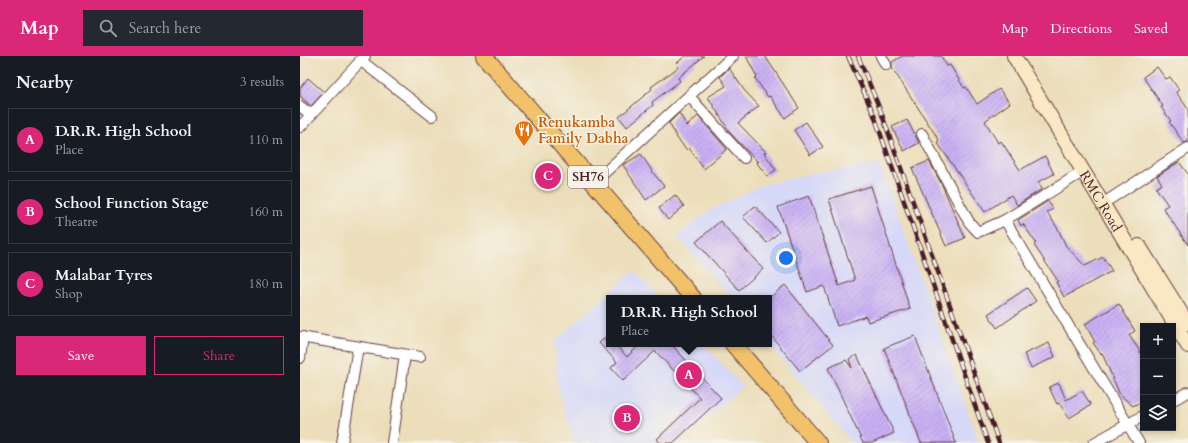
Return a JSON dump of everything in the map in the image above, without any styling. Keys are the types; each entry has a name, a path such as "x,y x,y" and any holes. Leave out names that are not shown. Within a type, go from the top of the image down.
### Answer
{"main road":[{"name":"SH76","path":"484,56 690,295"},
{"path":"736,347 818,443"}],"street":[{"path":"593,183 733,56"},
{"name":"RMC Road","path":"1014,56 1188,346"},
{"name":"RMC Road","path":"1024,56 1110,199 1188,324"},
{"path":"300,127 362,58 432,116"},
{"path":"689,96 744,158"},
{"path":"300,106 311,115"},
{"path":"922,134 969,222 978,232 1005,220 1084,171"},
{"path":"1110,199 1188,148"},
{"path":"1005,220 1140,443"},
{"path":"300,358 302,337 420,357"},
{"path":"342,443 358,347"},
{"path":"392,443 405,355"},
{"path":"1176,398 1188,392"},
{"path":"1094,443 1140,418"}],"shaded area":[{"path":"880,164 979,443 852,443 772,347 772,295 728,295 677,236 709,211 760,186 814,173"},
{"path":"634,271 657,295 607,295"},
{"path":"606,296 606,347 706,347 743,386 679,443 575,443 558,389 555,341"}],"building":[{"path":"685,56 704,56 678,78 680,81 652,102 653,105 627,127 619,117 652,89 651,87 679,67 676,64"},
{"path":"746,56 765,56 799,108 785,118 755,78 757,77"},
{"path":"902,56 941,56 947,66 950,65 964,88 966,87 977,104 999,89 1010,103 985,121 998,143 1001,141 1020,170 1045,156 1054,174 1038,182 1042,189 1017,205 1011,195 985,212 937,142 939,140 892,68 892,62"},
{"path":"1157,67 1166,79 1170,77 1179,90 1176,92 1188,109 1188,142 1184,143 1169,122 1171,121 1161,107 1163,106 1143,77"},
{"path":"729,68 744,90 759,106 738,123 766,152 764,153 776,170 767,176 757,163 758,162 731,134 708,97 726,86 720,77"},
{"path":"308,78 324,92 311,106 300,96 300,88"},
{"path":"679,113 687,126 698,116 727,149 704,169 689,148 687,150 677,138 669,123"},
{"path":"907,120 919,143 904,151 892,127"},
{"path":"806,122 823,147 810,155 794,130"},
{"path":"641,154 664,186 646,200 623,165"},
{"path":"929,161 942,185 965,238 946,246 912,168"},
{"path":"1179,162 1188,174 1188,245 1163,208 1168,205 1156,188 1162,184 1157,176"},
{"path":"871,186 910,309 868,322 866,316 837,326 824,286 807,292 778,207 809,196 839,286 855,280 829,199"},
{"path":"675,195 684,206 668,220 659,208"},
{"path":"1048,201 1053,209 1047,212 1058,229 1066,246 1085,266 1103,257 1112,271 1064,297 1056,282 1058,281 1034,245 1036,243 1023,224 1021,226 1018,220"},
{"path":"755,206 779,232 767,243 743,217"},
{"path":"720,221 763,269 739,290 696,242"},
{"path":"785,285 833,345 800,371 772,337 772,296"},
{"path":"1027,288 1036,301 997,328 988,314"},
{"path":"1119,304 1135,331 1129,335 1140,352 1140,402 1133,406 1120,395 1102,353 1101,354 1093,343 1095,342 1085,324"},
{"path":"915,336 956,443 921,443 884,348"},
{"path":"606,337 606,347 618,347 627,357 637,347 674,347 721,398 673,443 660,443 657,439 700,398 655,351 623,381 611,368 617,362 599,343"},
{"path":"1049,343 1055,357 1031,368 1024,354"},
{"path":"857,355 894,433 872,443 863,443 828,368 846,360 852,368 849,359"},
{"path":"1059,383 1066,400 1082,391 1091,405 1069,418 1059,403 1057,404 1049,387"},
{"path":"625,406 639,422 629,430 615,415"}],"railway":[{"path":"848,56 874,115 988,443"},
{"path":"858,56 881,112 999,443"}],"place":[{"name":"Renukamba Family Dabha","path":"524,147"},
{"name":"Malabar Tyres","path":"548,176"},
{"name":"D.R.R. High School","path":"689,375"},
{"name":"School Function Stage","path":"627,418"}]}
